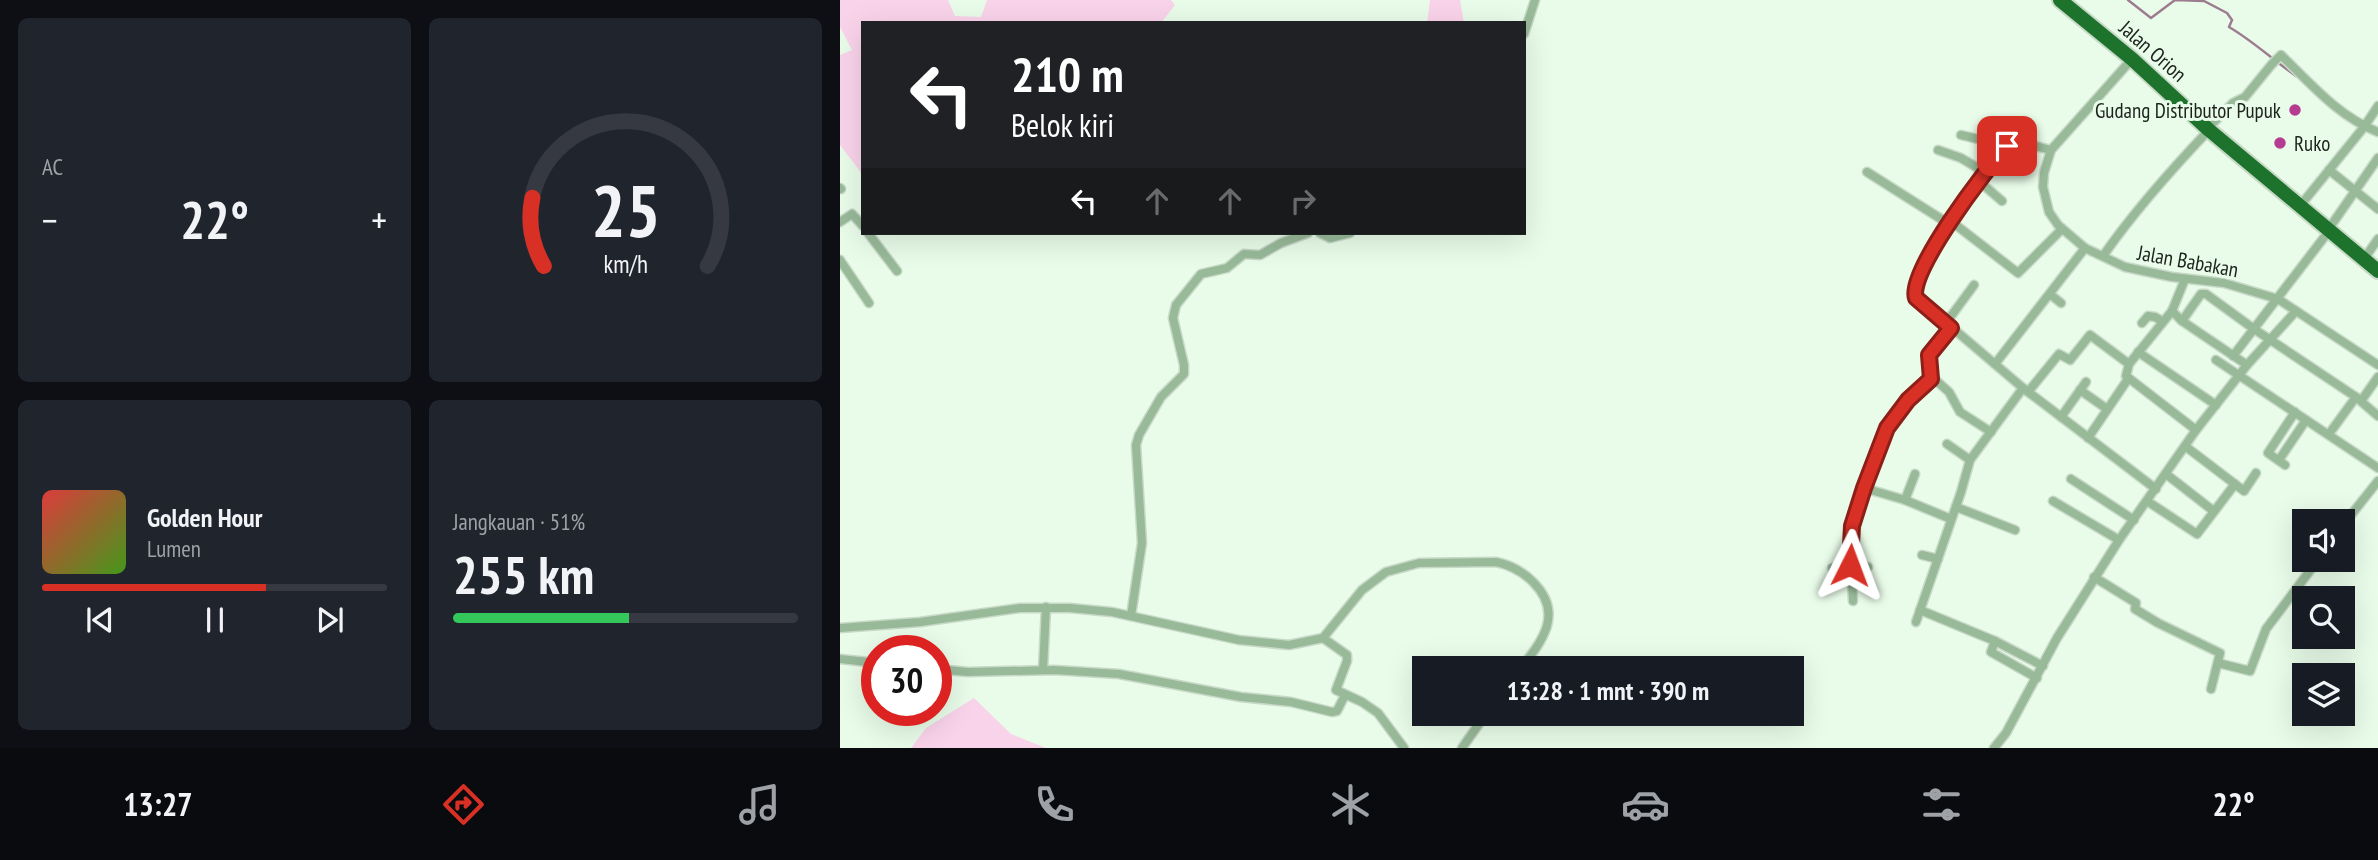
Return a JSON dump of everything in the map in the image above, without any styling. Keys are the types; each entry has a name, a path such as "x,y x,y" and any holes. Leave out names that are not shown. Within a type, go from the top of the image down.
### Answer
{"highway":[{"name":"Jalan Orion","path":"2060,0 2378,271"}],"street":[{"path":"1526,28 1535,0"},
{"path":"2103,257 2124,225 2164,177 2233,103 2245,97 2281,55 2320,95 2363,128 2378,132"},
{"path":"1962,135 2007,146 2024,143 2051,150 2132,59"},
{"path":"2300,206 2378,106"},
{"path":"2007,146 1923,264 1914,289 1916,298 2025,390 2156,489"},
{"path":"1938,150 1961,158 1986,173"},
{"name":"Jalan Babakan","path":"2051,150 2044,173 2044,194 2049,212 2062,229 2085,248 2125,267 2185,279 2224,283 2278,299 2378,365"},
{"path":"2233,356 2278,299 2378,158"},
{"path":"2329,170 2378,209"},
{"path":"1867,172 1950,223 2018,273 2062,229"},
{"path":"1980,182 2002,201"},
{"path":"840,222 852,214 861,224"},
{"path":"870,235 897,271"},
{"path":"1131,616 1142,543 1136,445 1144,425 1161,397 1184,374 1173,318 1176,305 1201,274 1227,268 1244,254 1260,255 1303,235"},
{"path":"1324,235 1330,238 1342,235"},
{"path":"2364,259 2378,239"},
{"path":"1995,364 2085,248"},
{"path":"840,260 869,303"},
{"path":"2185,279 2172,311 2129,364 2126,373 2128,379 2196,430"},
{"path":"1853,601 1850,565 1852,526 1864,488 1887,428 1908,400 1929,382 1929,355 1974,285"},
{"path":"2182,321 2203,293 2358,399 2378,416"},
{"path":"2051,295 2060,303"},
{"path":"2172,311 2182,321 2247,365"},
{"path":"1994,748 2006,733 2057,638 2119,540 2196,430 2247,365 2296,311"},
{"path":"2142,323 2152,316 2162,321"},
{"path":"1916,622 1970,460 2025,390 2059,354 2070,360 2090,335 2129,364"},
{"path":"2138,352 2216,405"},
{"path":"2216,360 2378,468"},
{"path":"1931,376 1949,392 1960,412 1991,432"},
{"path":"2329,434 2378,377"},
{"path":"2088,438 2128,379"},
{"path":"2060,417 2083,386 2107,409"},
{"path":"2295,412 2268,453 2282,463 2306,420"},
{"path":"1947,444 1970,460"},
{"path":"2185,446 2244,491 2256,473"},
{"path":"1905,500 1916,474"},
{"path":"2166,474 2211,509"},
{"path":"2071,479 2134,520"},
{"path":"2355,510 2378,481"},
{"path":"2147,501 2197,534 2235,484"},
{"path":"1864,488 1905,500 1951,519"},
{"path":"2053,500 2119,540"},
{"path":"1956,508 2015,530"},
{"path":"1922,555 1938,559"},
{"path":"840,628 920,622 977,613 1046,607 1087,608 1196,633 1269,645 1289,645 1323,638 1357,595 1386,572 1419,563 1496,562 1507,564 1524,574 1547,600 1549,610 1546,628 1531,656"},
{"path":"1832,568 1868,566"},
{"path":"2218,663 2250,671 2266,629 2309,572"},
{"path":"2094,577 2136,603 2135,608 2158,623 2220,653 2211,689"},
{"path":"1043,670 1046,607"},
{"path":"1920,610 1995,641 2043,666"},
{"path":"1323,638 1347,655 1335,689 1378,713 1404,748"},
{"path":"1995,641 1991,652 2037,678"},
{"path":"840,659 861,661"},
{"path":"952,670 1043,670 1119,674 1241,697 1291,702 1332,712 1337,711 1345,695"},
{"path":"1462,748 1478,726"}],"shaded area":[{"path":"840,0 948,0 955,16 981,17 987,0 1171,0 1175,5 1163,21 861,21 861,172 840,145 840,55 852,50 840,27"},
{"path":"1430,0 1460,0 1464,21 1427,21"},
{"path":"974,698 1011,734 1046,748 911,748 929,726 952,726 952,712"}],"waterway":[{"path":"2128,0 2151,18 2175,0 2204,1 2227,13 2232,20 2229,27 2296,76"}],"place":[{"name":"Gudang Distributor Pupuk","path":"2295,110"},
{"name":"Ruko","path":"2280,143"}],"route":[{"path":"1850,565 1852,526 1887,428 1908,400 1931,379 1929,355 1951,328 1916,298 1914,286 1923,264 1949,224 2007,146"}]}
